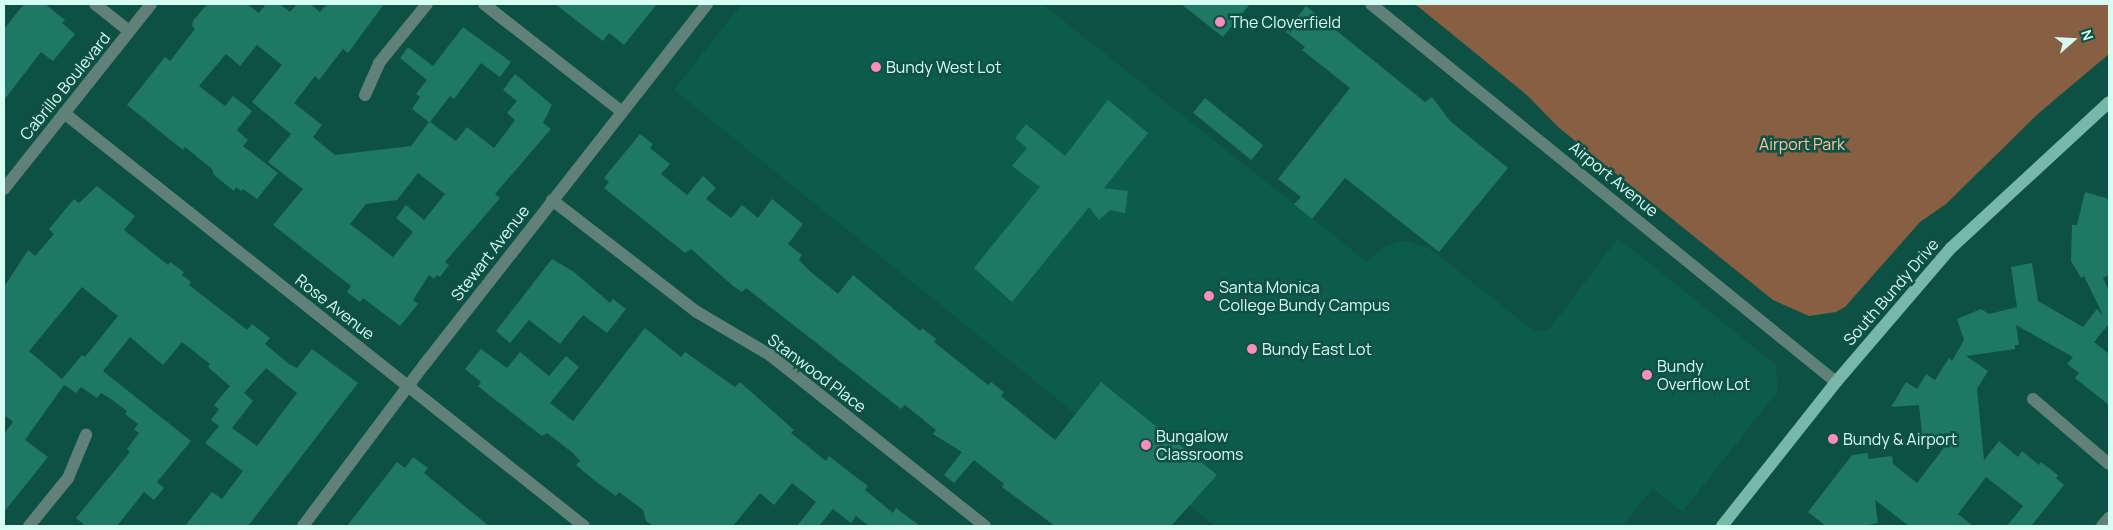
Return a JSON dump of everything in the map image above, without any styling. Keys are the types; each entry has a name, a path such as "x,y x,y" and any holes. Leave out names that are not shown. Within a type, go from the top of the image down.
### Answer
{"main road":[{"name":"South Bundy Drive","path":"1722,526 1836,382 1951,248 2109,102"}],"street":[{"path":"95,4 129,31"},
{"name":"Cabrillo Boulevard","path":"4,189 151,4"},
{"path":"365,95 379,63 427,4"},
{"path":"484,4 621,111"},
{"name":"Stewart Avenue","path":"303,526 552,200 707,4"},
{"name":"Airport Avenue","path":"1371,4 1836,382"},
{"name":"Rose Avenue","path":"64,113 584,526"},
{"name":"Stanwood Place","path":"552,200 697,312 770,355 985,526"},
{"path":"2033,399 2109,464"},
{"path":"29,526 68,478 86,435"},
{"path":"2102,526 2109,518"}],"shaded area":[{"name":"Santa Monica College Bundy Campus","path":"742,4 1042,4 1367,262 1385,246 1404,241 1429,248 1535,332 1549,330 1618,238 1776,365 1777,392 1682,512 1653,488 1622,526 1215,526 674,90"}],"green space":[{"name":"Airport Park","path":"1415,4 2109,4 2109,54 2040,112 1946,204 1920,222 1845,307 1836,312 1809,316 1773,300 1558,127 1528,96"}],"building":[{"path":"24,4 45,4 65,20 62,23 75,34 53,61 41,52 4,100 4,29"},
{"path":"207,4 247,4 259,13 266,4 280,4 290,12 297,4 310,4 320,12 327,4 384,4 348,53 343,49 319,80 315,76 294,103 322,125 313,137 335,155 411,146 429,122 412,109 420,97 416,94 427,80 400,58 408,47 433,66 463,27 511,62 500,77 481,63 454,99 450,96 430,122 456,141 467,127 494,148 515,120 507,113 517,101 503,90 515,74 552,105 543,123 551,129 495,194 500,198 445,262 449,265 440,277 437,275 434,279 429,275 413,300 418,304 400,326 363,298 360,302 347,292 351,286 273,225 303,189 268,162 291,134 252,102 282,65 257,45 240,66 226,54 199,86 225,106 233,96 252,111 237,130 248,140 243,146 278,173 257,199 243,189 241,191 236,187 234,191 214,175 212,169 185,147 183,150 127,105 165,57 170,61 195,29 192,26 193,21","holes":["418,173 445,194 424,220 406,205 396,218 413,232 393,257 350,224 366,204 397,200"]},
{"path":"555,4 657,4 624,45 609,33 603,41"},
{"name":"The Cloverfield","path":"1181,4 1250,4 1223,37"},
{"path":"1306,6 1425,102 1432,97 1450,121 1508,168 1439,252 1345,178 1312,219 1294,204 1301,197 1278,179 1350,88 1302,50 1305,47 1286,32"},
{"path":"1205,98 1263,145 1251,160 1193,113"},
{"path":"1108,100 1148,133 1104,188 1128,191 1125,213 1110,210 1099,220 1089,207 1012,302 974,268 1040,187 1012,166 1027,148 1015,138 1026,124 1065,156"},
{"path":"640,134 653,144 650,148 670,164 661,174 687,195 703,176 716,188 706,199 731,218 742,205 758,218 772,199 803,224 788,244 802,255 799,260 812,273 838,294 853,275 920,331 922,328 936,339 934,342 988,385 991,382 1004,392 1001,396 1055,440 1101,382 1217,475 1171,526 1055,526 1002,487 1004,484 974,460 954,483 944,475 962,452 933,434 936,430 905,405 901,409 746,288 742,292 733,286 691,249 685,253 604,188 609,182 604,178"},
{"path":"97,186 135,216 124,230 168,265 170,262 184,272 182,275 191,282 189,285 247,330 252,324 270,338 265,344 289,364 297,368 312,349 358,383 248,526 185,526 212,492 222,499 243,471 205,443 219,426 211,420 219,409 214,405 230,386 208,367 210,364 182,342 163,365 130,337 103,371 191,441 157,482 164,488 154,500 144,492 117,526 86,526 76,518 130,452 127,449 139,433 134,429 138,424 125,414 127,411 108,397 101,393 97,398 81,387 76,393 64,385 25,440 48,457 4,512 4,434 13,422 4,415 4,287 28,250 35,256 54,234 49,229 74,199 79,203","holes":["82,287 118,316 85,357 82,355 62,379 29,351","266,368 297,393 257,446 232,428 253,401 244,393"]},
{"path":"2085,192 2109,199 2109,275 2103,278 2109,291 2109,327 2108,325 2094,342 2109,354 2109,405 2075,378 2079,373 2067,364 2073,357 2016,325 2019,345 2015,345 2015,349 1966,356 1988,371 1977,389 1984,460 1999,441 2018,457 2022,451 2039,465 2041,462 2058,475 2056,478 2064,485 2031,526 2007,526 2023,506 1986,477 1958,514 1973,526 1909,526 1875,500 1878,523 1865,526 1826,526 1808,512 1852,455 1868,453 1868,459 1892,456 1893,464 1917,483 1949,441 1923,444 1919,405 1891,407 1906,382 1917,389 1926,374 1935,380 1949,358 1952,361 1964,340 1957,319 1981,309 1989,314 2017,307 2011,267 2032,263 2038,301 2083,327 2097,309 2103,315 2084,276 2081,278 2071,261 2072,225 2077,225"},
{"path":"552,259 574,272 610,303 613,299 626,309 607,333 583,315 560,344 529,320 510,343 496,331"},
{"path":"645,328 681,357 685,352 735,387 740,382 794,430 791,433 826,461 829,456 868,486 865,490 893,513 896,508 920,526 869,526 856,516 851,523 833,509 819,526 797,526 816,502 792,483 774,505 760,493 733,526 653,526 646,521 643,510 619,492 616,496 595,481 576,465 580,461 573,453 547,433 542,436 489,395 478,386 481,382 465,369 481,349 507,368 520,352 549,376 566,356 579,367 550,403 573,421"},
{"path":"413,457 428,468 424,473 489,526 347,526 397,462 405,468"}],"place":[{"name":"The Cloverfield","path":"1220,22"},
{"name":"Bundy West Lot","path":"876,67"},
{"name":"Santa Monica College Bundy Campus","path":"1209,296"},
{"name":"Bundy East Lot","path":"1252,349"},
{"name":"Bundy Overflow Lot","path":"1647,375"},
{"name":"Bundy & Airport","path":"1833,439"},
{"name":"Bungalow Classrooms","path":"1146,445"}]}
